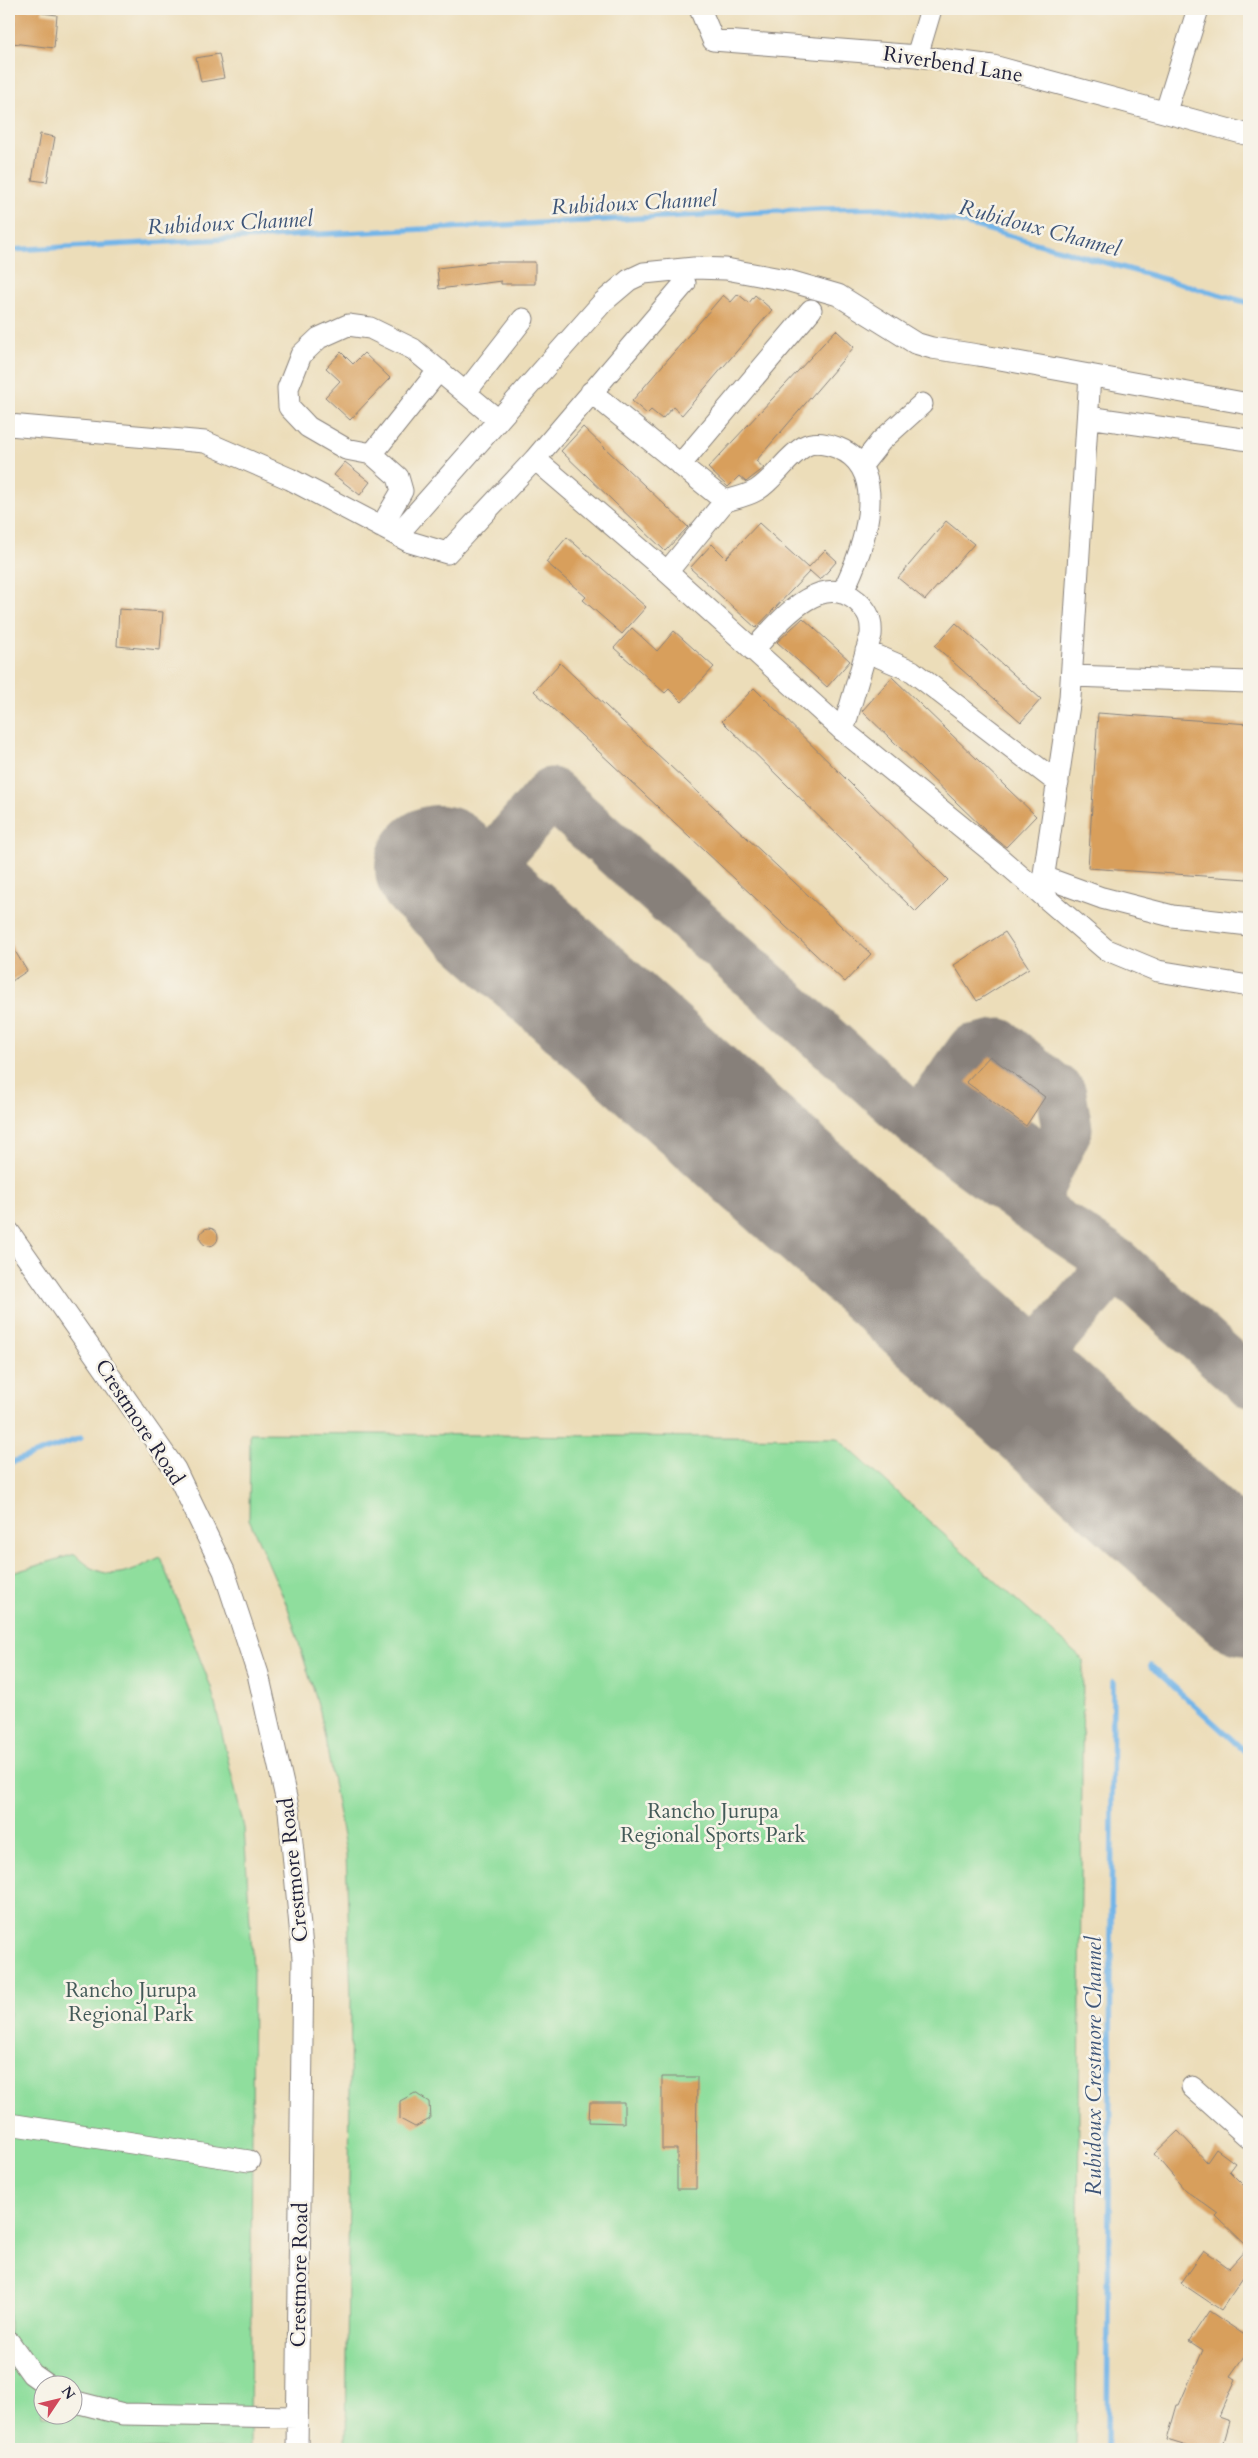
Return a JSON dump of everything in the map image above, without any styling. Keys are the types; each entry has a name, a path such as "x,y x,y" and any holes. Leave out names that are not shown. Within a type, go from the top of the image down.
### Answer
{"street":[{"name":"Riverbend Lane","path":"700,9 713,40 917,56 993,66 1166,111 1249,135"},
{"path":"917,56 932,9"},
{"path":"1166,111 1198,9"},
{"path":"389,531 498,420 603,302 629,280 644,273 694,268 726,269 786,280 838,295 915,343 932,348 978,354 1249,404"},
{"path":"9,425 205,442 290,479 410,542 447,553 535,459 685,282"},
{"path":"680,465 811,310"},
{"path":"466,392 523,318"},
{"path":"389,531 402,491 398,478 372,454 346,449 308,426 289,407 288,388 301,355 320,338 348,326 370,328 413,349 498,420"},
{"path":"372,454 439,370"},
{"path":"1042,886 1072,676 1090,375"},
{"path":"591,392 725,502"},
{"path":"862,465 882,441 922,404"},
{"path":"1088,418 1249,440"},
{"path":"666,572 725,502 758,489 806,446 828,444 849,452 862,465 869,492 866,527 853,570 842,593"},
{"path":"535,459 666,572 844,731 1042,886 1105,950 1158,971 1249,986"},
{"path":"753,650 794,607 812,596 834,591 850,596 866,609 872,621 866,651 844,731"},
{"path":"866,651 912,670 1058,783"},
{"path":"1072,676 1249,682"},
{"path":"1042,886 1102,898 1172,916 1249,925"},
{"name":"Crestmore Road","path":"9,1232 175,1469 224,1571 258,1674 289,1811 303,1958 297,2449"},
{"path":"1192,2087 1249,2138"},
{"path":"9,2124 249,2161"},
{"path":"9,2342 35,2376"},
{"path":"82,2404 123,2414 297,2417"}],"green space":[{"name":"Rancho Jurupa Regional Sports Park","path":"250,1433 837,1438 1083,1660 1076,2449 346,2449 351,1998 346,1853 320,1711 288,1608 249,1519"},
{"name":"Rancho Jurupa Regional Park","path":"75,1554 96,1570 116,1574 137,1568 160,1557 211,1687 244,1828 253,1969 250,2449 9,2449 9,1574"}],"building":[{"path":"15,9 43,9 42,13 57,15 54,48 12,43"},
{"path":"219,54 224,78 201,82 196,58"},
{"path":"40,134 55,137 47,182 32,180"},
{"path":"490,262 535,262 535,284 501,284 501,281 439,289 437,268"},
{"path":"738,294 749,303 755,295 772,310 682,415 673,407 662,419 651,410 647,414 632,401 723,295 731,302"},
{"path":"836,330 854,347 756,461 764,468 746,482 739,476 728,487 708,468"},
{"path":"341,352 353,364 364,353 390,378 350,420 325,397 340,381 326,368"},
{"path":"583,427 688,527 665,551 561,451"},
{"path":"345,462 370,482 360,495 334,475"},
{"path":"946,521 974,544 925,600 898,578"},
{"path":"759,523 808,568 825,550 837,561 820,580 810,571 756,628 690,568 712,544 726,558"},
{"path":"567,537 646,607 622,634 583,600 586,597 546,562"},
{"path":"119,609 163,612 160,650 117,646"},
{"path":"803,618 850,661 827,687 777,642"},
{"path":"956,623 1041,699 1021,722 935,646"},
{"path":"632,628 657,651 674,631 714,667 682,702 669,689 665,693 614,648"},
{"path":"560,663 871,954 845,982 534,691"},
{"path":"892,677 1036,816 1006,847 986,831 862,711"},
{"path":"754,688 948,880 916,912 722,721"},
{"path":"1098,713 1249,724 1249,846 1247,879 1088,868"},
{"path":"1005,932 1029,968 977,1001 954,965"},
{"path":"9,941 27,971 9,983"},
{"path":"990,1056 1045,1097 1026,1126 966,1082"},
{"path":"205,1228 213,1228 218,1233 216,1244 205,1246 200,1241 200,1233"},
{"path":"662,2077 697,2077 696,2189 677,2189 677,2149 662,2149"},
{"path":"415,2093 429,2102 430,2119 415,2127 400,2119 400,2101"},
{"path":"590,2102 624,2102 624,2123 589,2122"},
{"path":"1178,2131 1207,2162 1216,2149 1235,2163 1229,2171 1249,2191 1249,2269 1221,2310 1181,2283 1204,2250 1229,2268 1248,2247 1216,2216 1218,2214 1185,2190 1154,2154"},
{"path":"1209,2311 1249,2338 1249,2349 1230,2376 1236,2379 1219,2417 1230,2421 1222,2449 1196,2449 1167,2440 1177,2405 1179,2405 1203,2350 1189,2341"}],"waterway":[{"name":"Rubidoux Channel","path":"9,250 819,209 880,208 961,222 1249,303"},
{"name":"Rubidoux Crestmore Channel","path":"9,1463 81,1438"},
{"name":"Rubidoux Crestmore Channel","path":"1151,1666 1249,1755"},
{"name":"Rubidoux Crestmore Channel","path":"1107,2449 1113,1682"}],"taxiway":[{"path":"465,893 551,793 919,1124 1030,1206 1116,1263 1249,1382"},
{"path":"919,1124 972,1050 1000,1044 1061,1094 1067,1129 1030,1206"},
{"path":"942,1091 1050,1164"},
{"path":"1013,1382 1116,1263"}],"runway":[{"path":"438,868 1249,1593"}]}
